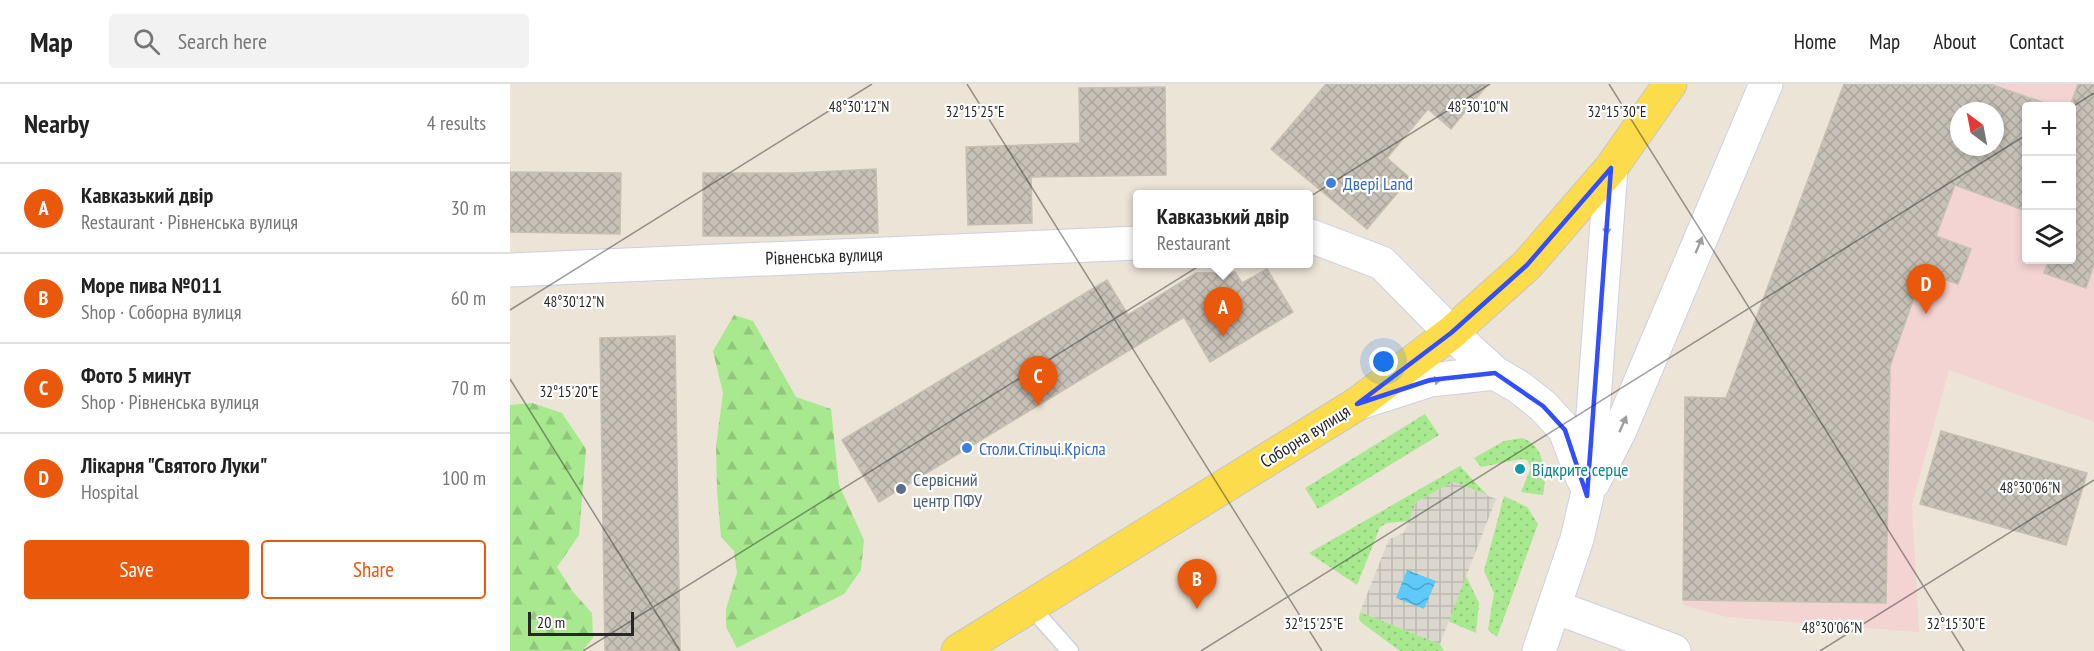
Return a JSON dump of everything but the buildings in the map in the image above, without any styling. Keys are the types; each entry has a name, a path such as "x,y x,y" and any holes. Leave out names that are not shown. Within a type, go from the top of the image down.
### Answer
{"main road":[{"name":"Соборна вулиця","path":"958,651 1357,404 1451,333 1527,265 1611,168 1670,84"},
{"path":"1587,496 1620,430 1766,84"},
{"path":"1539,651 1577,539 1587,496 1611,168"},
{"path":"1313,238 1382,263 1451,333 1495,373 1519,387 1543,406 1565,430 1576,457 1587,496"},
{"name":"Рівненська вулиця","path":"510,270 1133,243"},
{"path":"1357,404 1430,380 1495,373"},
{"path":"1555,607 1674,651"}],"lane":[{"path":"1031,607 1070,651"}],"highlighted area":[{"path":"1611,168 1587,496 1565,430 1543,406 1495,373 1430,380 1357,404 1451,333 1527,265"}],"shaded area":[{"path":"1844,84 2094,84 2094,422 1949,370 1912,504 1919,632 1727,617 1683,605 1685,397 1726,397"},
{"path":"1453,482 1496,499 1440,644 1360,612 1389,539 1404,533 1416,502"}],"green space":[{"path":"734,315 753,321 796,397 831,409 839,485 864,540 861,570 844,594 737,648 726,627 726,609 737,573 734,551 721,537 716,446 723,393 713,351"},
{"path":"532,403 562,413 586,449 579,535 557,567 573,592 592,613 593,638 582,651 510,651 510,405"},
{"path":"1425,414 1439,435 1318,509 1305,488"},
{"path":"1522,438 1536,447 1543,462 1545,479 1543,495 1521,492 1531,468 1527,460 1521,459 1481,467 1474,458 1504,441"},
{"path":"1460,466 1487,495 1453,482 1416,502 1409,521 1387,523 1380,527 1357,585 1309,553"},
{"path":"1504,496 1527,507 1538,524 1497,637 1488,630 1494,593 1484,571"},
{"path":"1466,576 1479,603 1476,633 1448,621"},
{"path":"1360,612 1440,644 1444,651 1400,651 1362,623 1359,619"}],"water":[{"path":"1407,570 1436,581 1424,609 1396,598"}],"place":[{"name":"Двері Land","path":"1331,183"},
{"name":"Лікарня \"Святого Луки\"","path":"1926,314"},
{"name":"Кавказький двір","path":"1223,337"},
{"name":"Фото 5 минут","path":"1038,406"},
{"name":"Столи.Стільці.Крісла","path":"967,448"},
{"name":"Відкрите серце","path":"1520,469"},
{"name":"Cервісний центр ПФУ","path":"901,489"},
{"name":"Море пива №011","path":"1197,609"}]}
